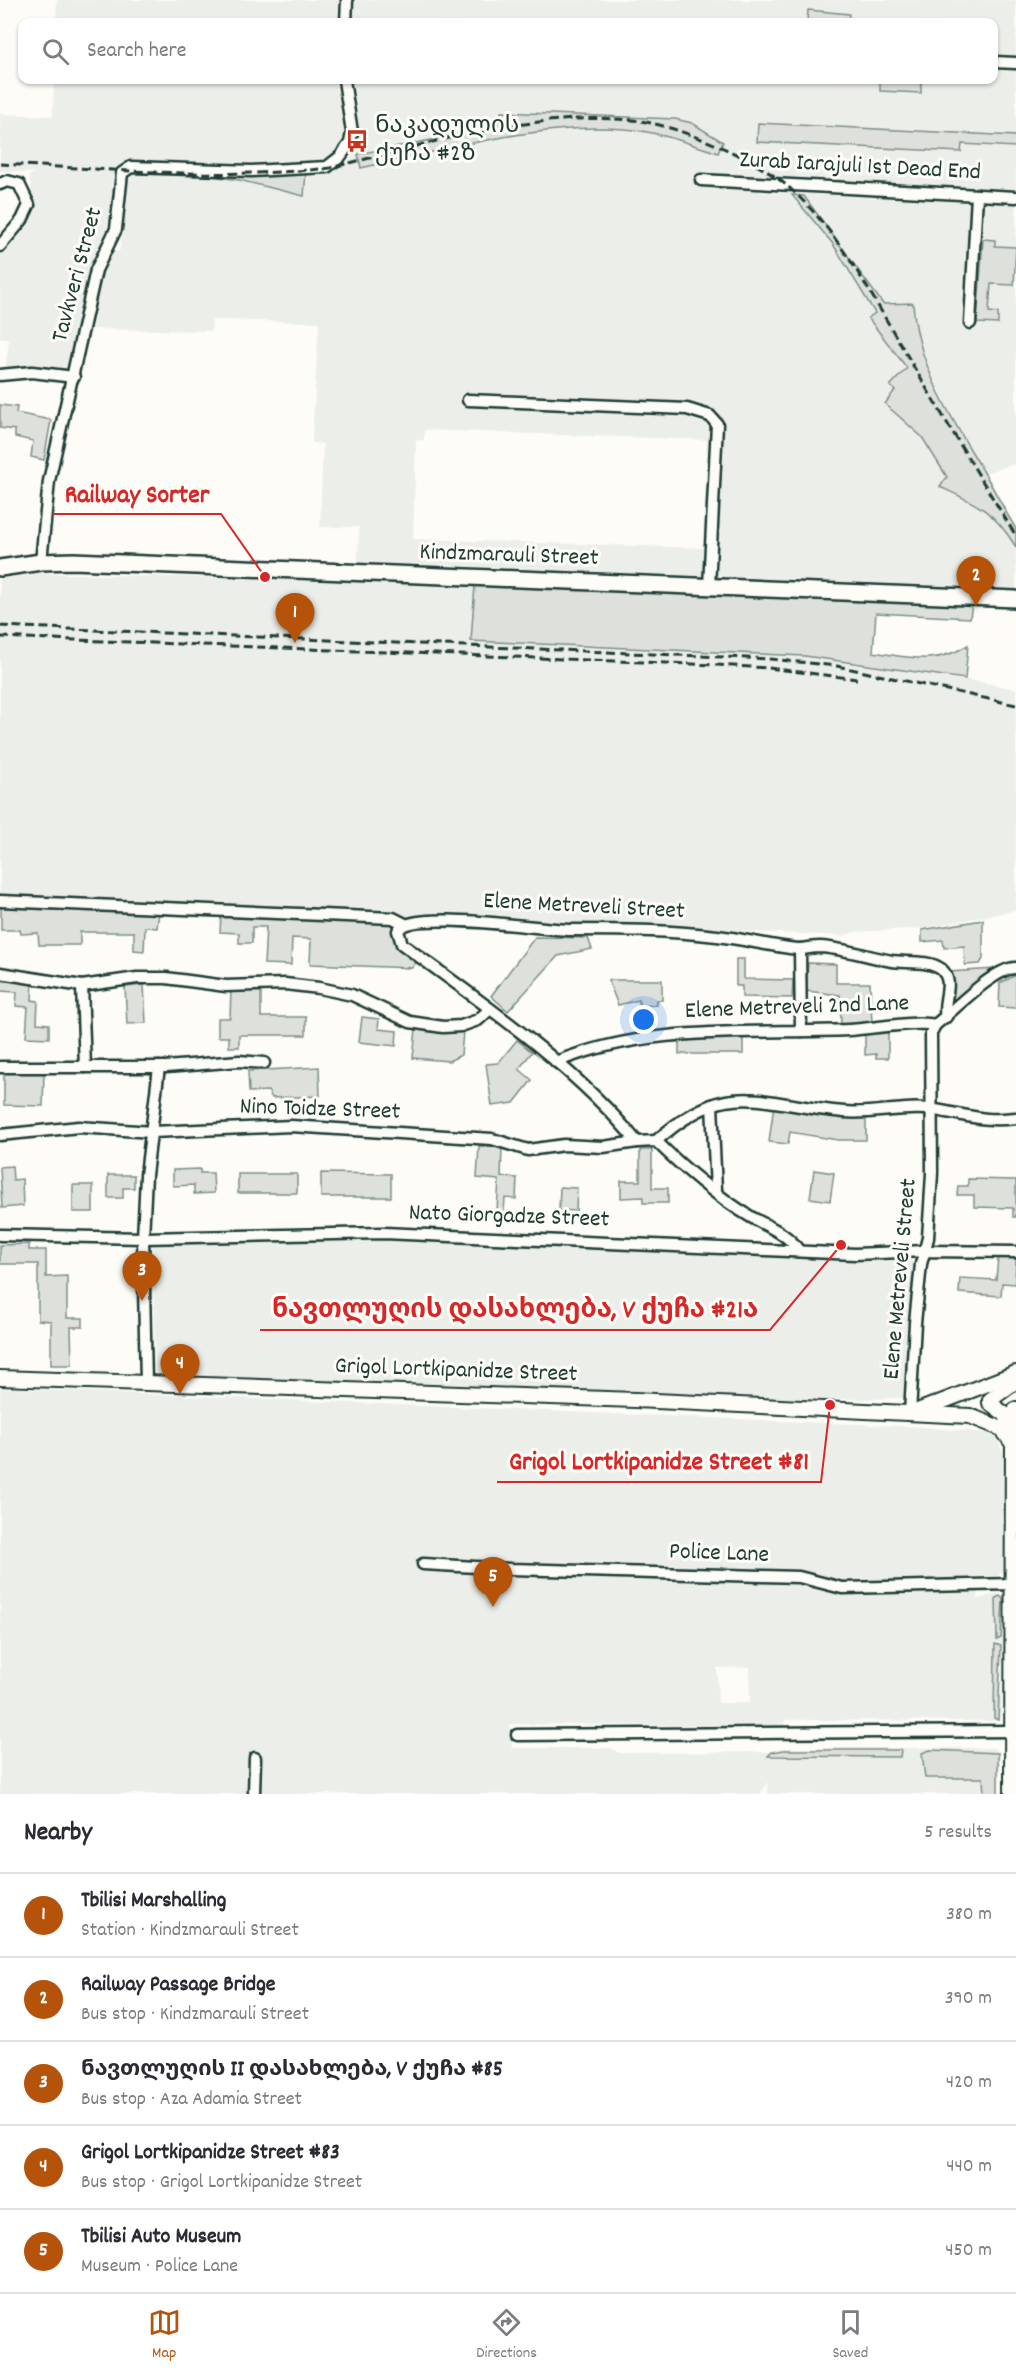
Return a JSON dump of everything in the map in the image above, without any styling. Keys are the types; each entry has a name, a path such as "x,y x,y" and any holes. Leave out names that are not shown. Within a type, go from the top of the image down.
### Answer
{"main road":[{"name":"Kindzmarauli Street","path":"0,568 41,562 1016,599"}],"street":[{"path":"346,18 347,0"},
{"path":"998,62 1016,63"},
{"name":"Tavkveri Street","path":"41,562 49,481 96,270 114,238 122,173 125,170 148,167 251,171 319,168 333,163 346,150 352,132 345,84"},
{"name":"Zurab Iarajuli 1st Dead End","path":"701,180 1016,197"},
{"path":"0,184 7,181 19,184 25,192 29,206 22,220 0,246"},
{"path":"970,323 977,195"},
{"path":"0,375 32,372 74,377"},
{"path":"468,400 687,409 710,416 717,424 710,587"},
{"name":"Elene Metreveli Street","path":"0,901 393,918 405,924 445,921 496,923 554,930 628,929 717,936 800,949 821,947 938,967 947,980 944,1005 946,1017"},
{"path":"405,924 398,932 402,944 490,1009 556,1062 637,1142"},
{"path":"800,949 801,1031"},
{"path":"935,1025 1002,972 1016,968"},
{"path":"0,973 82,986 137,978 166,978 226,986 285,984 319,988 352,995 410,1022 443,1027 461,1026 477,1020 490,1009"},
{"path":"82,986 85,1067"},
{"name":"Elene Metreveli Street","path":"910,1414 914,1336 932,1173 934,1110 931,1033 935,1025"},
{"name":"Elene Metreveli 2nd Lane","path":"556,1062 597,1047 677,1034 935,1025"},
{"path":"0,1067 159,1067 239,1061 264,1064"},
{"path":"146,1383 143,1238 146,1175 159,1067"},
{"path":"800,1251 792,1240 778,1229 750,1216 680,1165 656,1141 678,1122 712,1105 733,1098 749,1097 844,1112 934,1110 984,1120 1016,1118"},
{"path":"712,1105 716,1190"},
{"name":"Nino Toidze Street","path":"0,1136 79,1128 152,1132 302,1126 492,1139 528,1150 564,1145 603,1147 656,1141"},
{"name":"Nato Giorgadze Street","path":"0,1235 143,1238 384,1233 855,1254 925,1251 1016,1252"},
{"name":"Grigol Lortkipanidze Street","path":"910,1414 1016,1373"},
{"name":"Grigol Lortkipanidze Street","path":"0,1378 635,1400 973,1417"},
{"path":"973,1417 986,1413 990,1401 1016,1381"},
{"path":"970,1390 985,1391 990,1401 1006,1415 1013,1439 1002,1429 973,1417 961,1406 970,1390"},
{"path":"1012,1794 1013,1439 1016,1409"},
{"name":"Police Lane","path":"423,1564 511,1569 799,1577 842,1588 1012,1584"},
{"path":"517,1735 1012,1731"},
{"path":"254,1794 255,1758"}],"shaded area":[{"path":"57,0 339,0 338,18 56,18"},
{"path":"353,0 1016,0 1016,192 812,182 812,179 701,175 702,186 759,188 760,192 972,202 975,324 981,202 1016,203 1016,463 986,473 1016,526 1016,589 358,562 359,527 320,527 323,444 312,443 319,322 212,320 211,331 92,329 104,264 113,252 120,250 128,173 205,175 239,180 328,171 343,166 354,155 360,137 353,84 998,84 998,18 352,18","holes":["424,430 707,440 703,548 413,539 416,440 424,440"]},
{"path":"808,10 849,14 848,18 807,18"},
{"path":"54,84 336,84 344,130 338,151 323,162 244,167 121,163 117,173 112,235 86,283 71,374 5,372 9,340 0,338 0,252 30,217 34,206 29,176 33,173 0,171 0,114 53,116"},
{"path":"880,84 921,84 921,93 880,91"},
{"path":"501,112 675,119 692,123 723,142 718,153 672,138 637,130 592,128 559,130 492,139 361,168 358,154 498,127"},
{"path":"758,123 1016,136 1016,147 962,144 961,152 757,142"},
{"path":"131,171 306,172 304,196 239,180 205,175 128,173"},
{"path":"792,195 804,196 883,304 913,303 921,348 928,369 948,410 1016,529 1016,547 1000,525 984,510 940,487 947,477 922,437 885,404 895,390 890,386 907,368 868,318 875,313 833,244"},
{"path":"983,239 995,240 995,246 1016,247 1014,285 991,284 989,312 998,313 998,324 977,323"},
{"path":"0,405 17,407 16,413 51,420 44,460 31,457 33,441 15,437 15,430 0,428"},
{"path":"38,573 475,585 472,641 805,656 965,679 1016,689 1016,910 925,928 854,932 844,936 0,897 0,579"},
{"path":"475,585 972,604 970,618 876,613 873,652 910,658 933,658 956,652 968,645 965,679 805,656 471,641"},
{"path":"1,905 159,912 157,928 145,927 144,951 134,950 134,932 80,932 80,945 39,945 38,933 21,934 20,930 1,930"},
{"path":"221,915 392,921 397,925 393,936 398,946 418,960 412,968 310,964 311,939 292,938 291,965 264,964 266,927 252,927 252,943 239,943 239,933 220,932"},
{"path":"983,920 983,959 980,964 965,965 964,946 944,948 943,940 922,942 922,930"},
{"path":"535,937 588,938 592,949 558,956 508,1011 491,996"},
{"path":"736,959 744,959 744,979 793,980 792,998 742,997 742,986 736,986"},
{"path":"808,963 836,964 836,983 870,983 872,1023 841,1025 840,995 806,991"},
{"path":"999,970 950,1009 948,972"},
{"path":"1016,975 1016,1008 999,1007 1000,983"},
{"path":"0,978 33,979 32,1000 38,1001 37,1023 49,1024 49,1038 26,1037 28,1007 16,1006 17,992 0,991"},
{"path":"608,980 662,980 662,1000 657,1000 657,1005 639,1006 639,1000 618,1005"},
{"path":"144,985 146,1023 127,1024 125,987"},
{"path":"231,990 261,990 261,1017 306,1017 306,1035 239,1035 239,1047 229,1047 229,1037 218,1037 218,1018 230,1018"},
{"path":"362,1017 379,1019 378,1029 397,1031 396,1046 359,1042"},
{"path":"422,1027 451,1033 463,1032 461,1055 449,1061 413,1058 416,1029"},
{"path":"888,1032 888,1058 876,1058 876,1054 865,1055 865,1033"},
{"path":"679,1038 743,1038 743,1054 679,1054"},
{"path":"517,1040 532,1052 519,1069 532,1080 514,1103 492,1106 486,1064 498,1063"},
{"path":"319,1067 320,1096 272,1098 268,1091 249,1092 248,1071"},
{"path":"4,1072 44,1072 43,1106 4,1105"},
{"path":"774,1105 835,1117 866,1118 866,1140 838,1140 790,1132 788,1144 769,1142"},
{"path":"479,1146 502,1147 501,1177 517,1178 516,1199 505,1198 503,1225 496,1225 499,1180 477,1178"},
{"path":"640,1150 652,1150 652,1188 668,1188 668,1203 643,1203 643,1197 621,1198 621,1181 640,1181"},
{"path":"12,1166 13,1180 22,1179 23,1206 2,1208 0,1167"},
{"path":"200,1169 200,1173 213,1173 214,1193 194,1194 194,1185 173,1186 173,1170"},
{"path":"814,1170 834,1173 830,1201 810,1198"},
{"path":"321,1173 391,1174 391,1197 321,1197"},
{"path":"238,1174 297,1174 297,1193 238,1193"},
{"path":"108,1175 134,1175 134,1188 123,1188 123,1198 108,1198"},
{"path":"968,1179 1016,1180 1016,1217 1013,1217 1013,1208 974,1207 974,1195 957,1195 958,1186 968,1186"},
{"path":"73,1185 93,1185 93,1212 73,1212"},
{"path":"560,1187 577,1188 576,1211 559,1210"},
{"path":"230,1239 397,1240 915,1262 906,1398 791,1400 155,1375 153,1243"},
{"path":"29,1244 29,1250 46,1250 46,1277 67,1276 67,1318 83,1318 83,1327 71,1327 72,1365 51,1365 51,1321 38,1320 38,1264 0,1264 0,1245"},
{"path":"998,1257 1016,1259 1015,1284 1002,1283 1001,1296 959,1293 960,1278 996,1280"},
{"path":"0,1388 923,1427 988,1433 997,1438 1004,1455 1004,1570 997,1577 971,1582 913,1580 895,1584 846,1586 806,1573 491,1560 491,1569 556,1574 558,1578 571,1579 574,1575 802,1582 827,1592 904,1593 977,1589 978,1599 998,1593 1004,1599 1001,1721 785,1720 784,1726 510,1724 512,1748 610,1748 619,1753 769,1752 784,1748 994,1748 1000,1753 1000,1794 998,1753 930,1750 982,1757 996,1794 768,1794 768,1782 760,1794 0,1794","holes":["749,1667 750,1703 718,1703 717,1668","777,1750 900,1750 901,1751 900,1757 769,1756"]},
{"path":"1000,1596 1003,1599 1001,1638 997,1640 996,1598"},
{"path":"995,1644 1001,1646 998,1720 994,1718"},
{"path":"784,1750 901,1750 900,1757 768,1756 772,1752"},
{"path":"930,1750 998,1753 998,1794 984,1794 983,1778 925,1778 922,1753"}],"railway":[{"path":"0,164 206,173 330,168 480,132 556,120 594,118 650,123 691,135 734,153 772,174 804,202 821,221 865,284 1016,536"},
{"path":"0,626 770,659 837,666 1016,705"},
{"path":"0,637 717,665 768,668 857,679"}],"place":[{"name":"ნაკადულის ქუჩა #2ზ","path":"357,141"},
{"name":"Railway Sorter","path":"265,577"},
{"name":"Railway Passage Bridge","path":"976,606"},
{"name":"Tbilisi Marshalling","path":"295,643"},
{"name":"ნავთლუღის დასახლება, V ქუჩა #21ა","path":"841,1245"},
{"name":"ნავთლუღის II დასახლება, V ქუჩა #85","path":"142,1301"},
{"name":"Grigol Lortkipanidze Street #83","path":"180,1394"},
{"name":"Grigol Lortkipanidze Street #81","path":"830,1405"},
{"name":"Tbilisi Auto Museum","path":"493,1607"}]}
